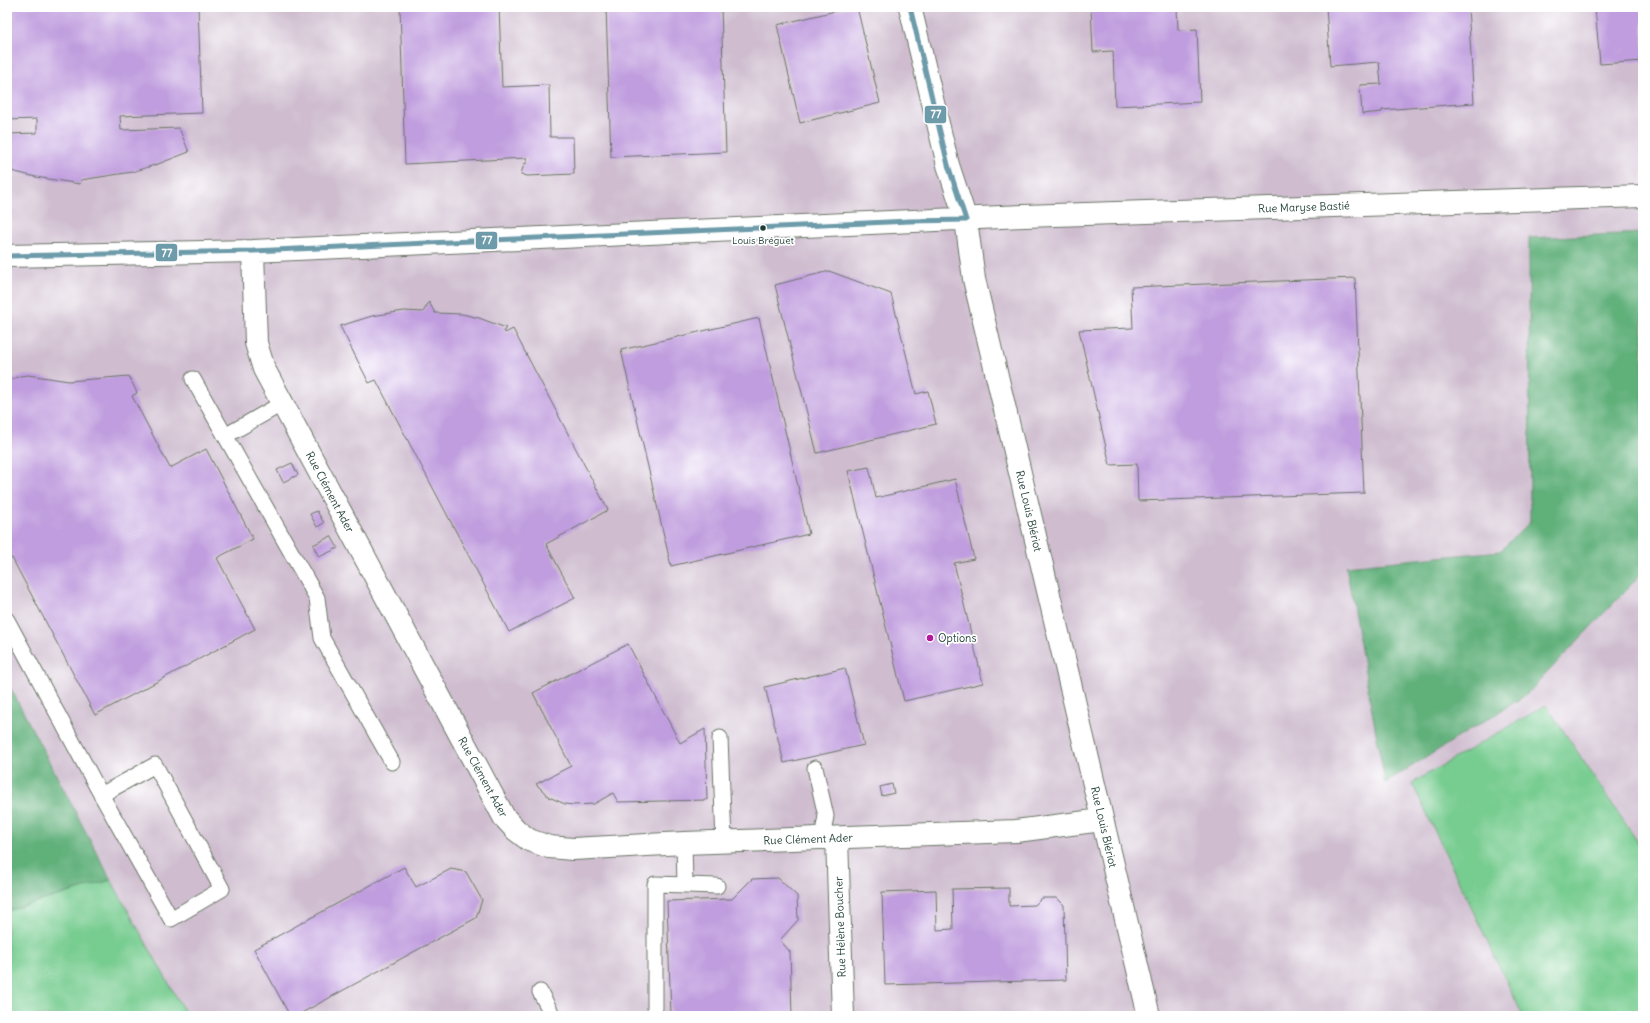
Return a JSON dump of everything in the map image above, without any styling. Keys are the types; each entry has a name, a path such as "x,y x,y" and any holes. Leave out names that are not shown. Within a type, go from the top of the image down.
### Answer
{"street":[{"name":"Rue Louis Blériot","path":"910,7 948,165 966,220 974,279 1149,1016"},
{"name":"Rue Maryse Bastié","path":"7,256 253,251 910,221 966,220 1040,215 1643,196"},
{"name":"Rue Clément Ader","path":"253,251 256,343 264,369 500,810 508,821 529,840 549,847 573,849 684,843 1016,831 1102,820"},
{"name":"Rue Hélène Boucher","path":"829,838 843,1016"}],"lane":[{"path":"193,379 317,598 322,638 392,762"},
{"path":"225,436 283,403"},
{"path":"7,620 101,795 171,919 222,889 155,765 101,795"},
{"path":"720,738 724,842"},
{"path":"815,768 826,816 829,838"},
{"path":"684,843 686,885"},
{"path":"654,1008 655,884 717,886"},
{"path":"540,992 553,1016"}],"shaded area":[{"path":"7,7 1643,7 1643,850 1546,705 1412,783 1523,1016 187,1016 111,880 7,681"}],"green space":[{"path":"1643,233 1643,572 1526,695 1385,783 1346,566 1500,551 1530,522 1529,238"},
{"path":"7,681 111,880 7,911"},
{"path":"1546,705 1643,850 1643,1016 1523,1016 1412,783"},
{"path":"111,880 187,1016 7,1016 7,911"}],"building":[{"path":"7,7 198,7 202,113 120,116 121,130 179,128 189,152 132,172 81,180 80,184 36,177 7,170 7,134 37,133 37,119 7,120"},
{"path":"400,7 499,7 502,87 549,85 550,137 573,137 574,174 527,176 521,174 524,164 527,163 527,158 405,164"},
{"path":"606,7 721,7 726,152 611,157"},
{"path":"857,7 880,103 800,123 777,25"},
{"path":"1091,7 1177,7 1178,30 1197,29 1200,102 1115,106 1113,51 1093,52"},
{"path":"1326,7 1468,7 1474,103 1382,110 1382,112 1362,114 1360,85 1381,84 1379,62 1330,66"},
{"path":"1595,7 1643,7 1643,61 1600,64"},
{"path":"829,271 891,294 916,394 928,391 936,424 817,453 775,285"},
{"path":"1355,278 1364,493 1138,501 1137,464 1110,465 1079,330 1133,328 1131,287"},
{"path":"429,302 435,313 462,314 479,318 506,328 504,330 505,333 513,329 608,510 546,544 575,598 509,632 376,380 369,383 340,326 372,316 404,311 423,312"},
{"path":"759,318 809,534 671,566 621,350"},
{"path":"28,375 69,381 129,376 137,393 132,396 170,468 206,449 253,539 217,558 255,629 95,715 12,558 7,560 7,381 20,376"},
{"path":"292,463 298,475 283,482 277,470"},
{"path":"869,467 876,498 955,479 974,559 954,563 983,683 904,701 848,471"},
{"path":"317,511 324,523 317,527 310,514"},
{"path":"331,536 338,548 319,557 313,545"},
{"path":"628,644 680,743 705,729 707,800 618,802 613,793 594,804 574,805 565,804 549,797 536,784 571,766 533,693"},
{"path":"845,668 864,745 784,763 765,687"},
{"path":"892,784 894,793 882,796 880,787"},
{"path":"404,867 416,887 451,869 466,872 482,900 476,918 296,1016 290,1016 254,949"},
{"path":"778,878 797,896 798,920 780,940 790,952 792,1016 671,1016 667,901 732,899 752,879"},
{"path":"1009,888 1009,906 1035,905 1042,898 1057,898 1064,905 1066,980 885,985 882,892 936,890 937,930 953,929 952,889"}],"transit line":[{"name":"77","path":"910,7 948,165 966,220"},
{"name":"77","path":"7,256 253,251 910,221 966,220"}],"place":[{"name":"Louis Bréguet","path":"763,228"},
{"name":"Options","path":"930,638"}]}
